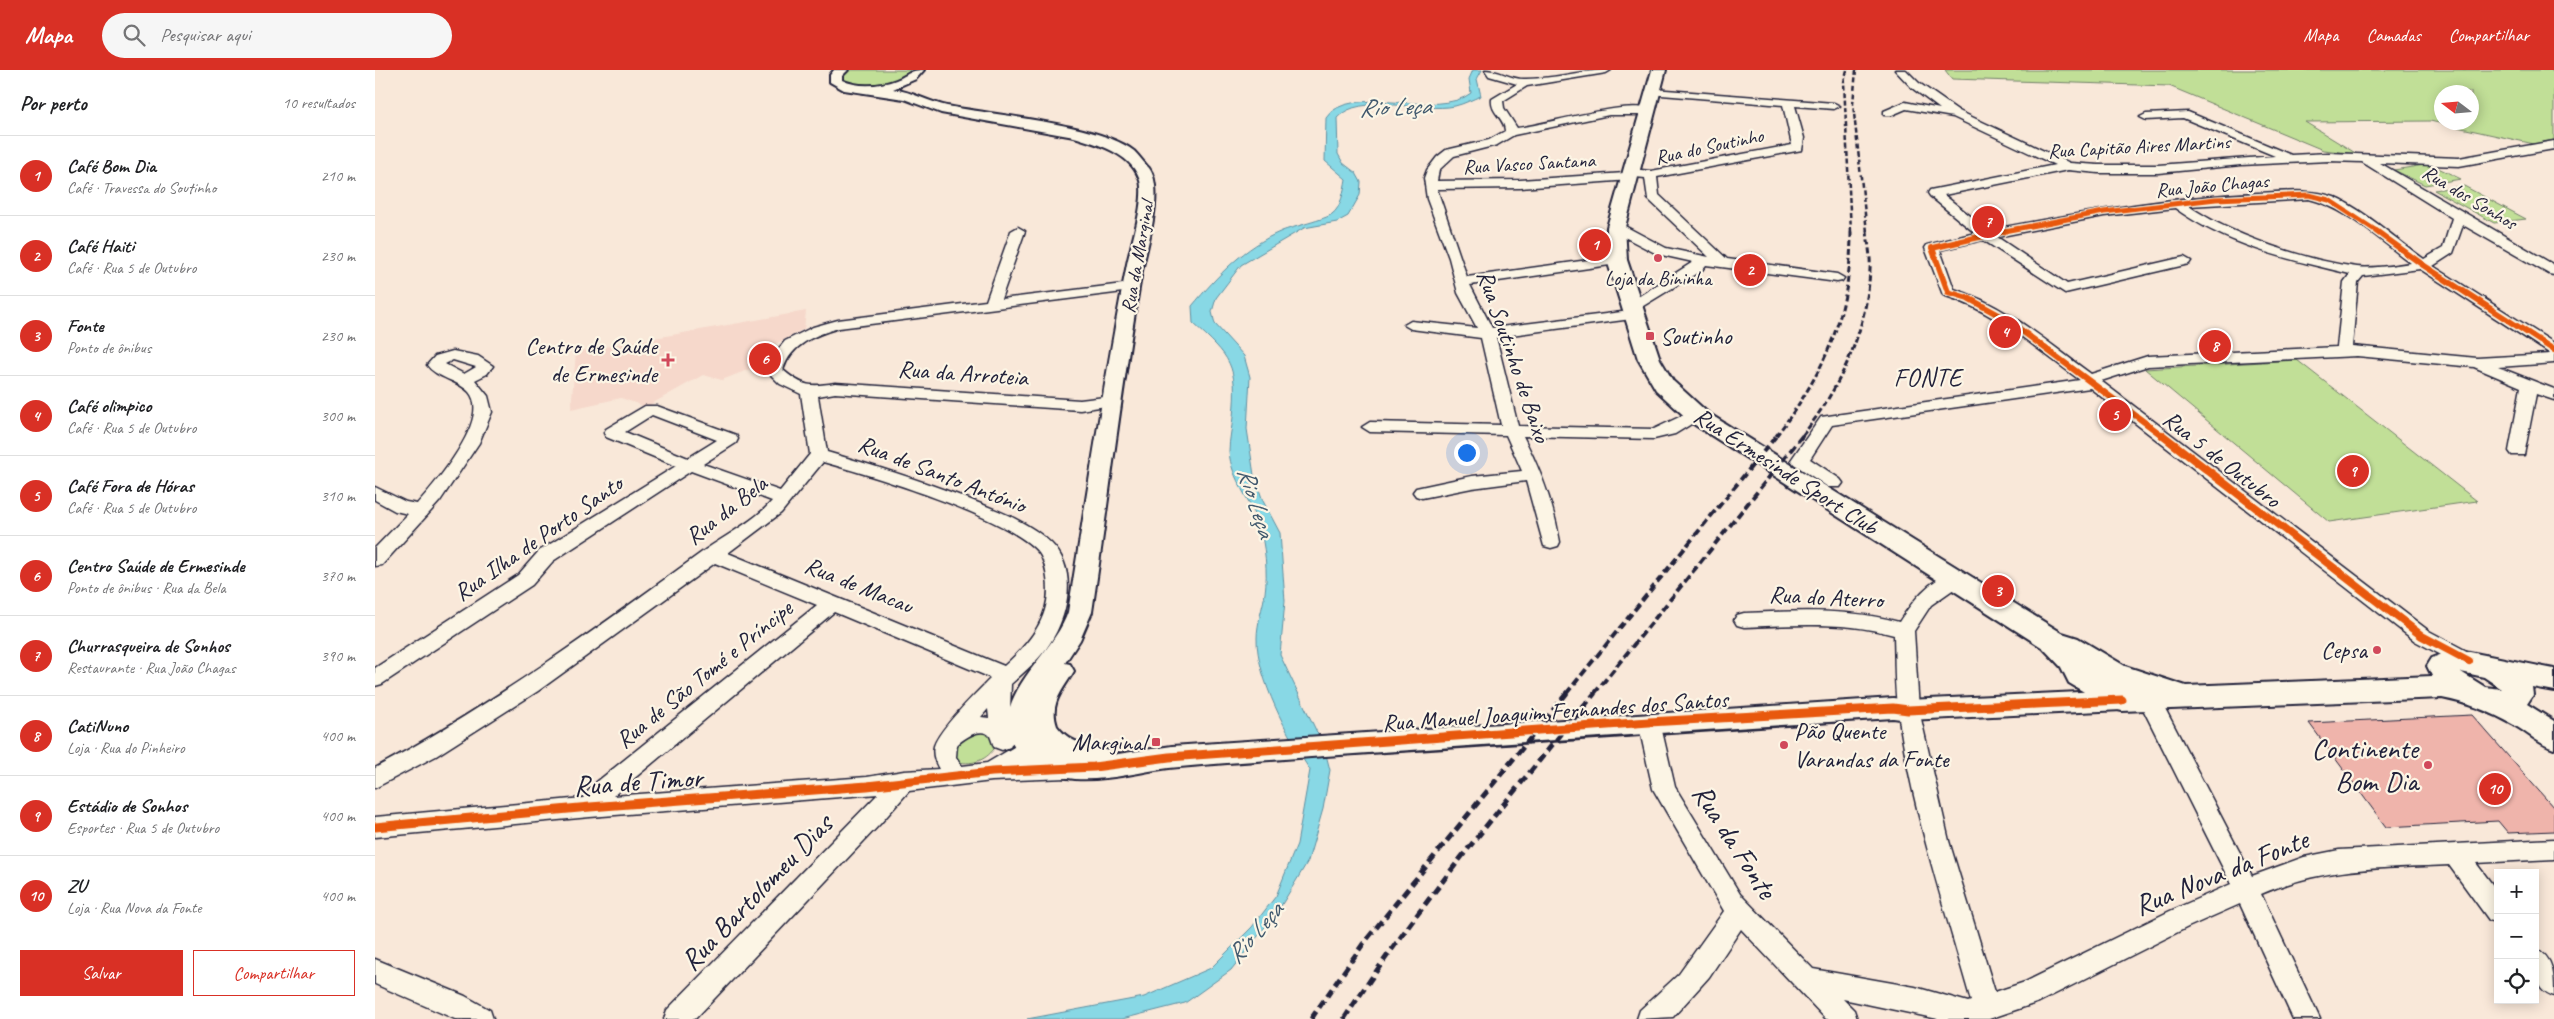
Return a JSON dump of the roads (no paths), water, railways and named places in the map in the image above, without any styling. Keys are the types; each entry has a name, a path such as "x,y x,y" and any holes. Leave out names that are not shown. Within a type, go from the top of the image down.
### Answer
{"main road":[{"path":"1615,227 1659,70"},
{"name":"Rua Ermesinde Sport Club","path":"1615,227 1617,260 1649,359 1664,385 1697,415 2053,641 2068,645 2129,691"},
{"name":"Rua Ermesinde Sport Club","path":"2053,641 2057,648 2073,661 2079,675 2129,691 2182,696"},
{"path":"2453,671 2554,681"},
{"path":"2453,671 2503,674 2514,683 2526,710 2553,737"},
{"name":"Rua Manuel Joaquim Fernandes dos Santos","path":"2453,671 2442,687 2477,695"},
{"name":"Rua Manuel Joaquim Fernandes dos Santos","path":"2129,691 2182,696 2453,671"},
{"path":"2477,695 2503,700 2514,699 2518,693 2554,681"},
{"path":"2477,695 2527,718 2553,737"}],"street":[{"path":"842,70 836,74 836,82 847,88 868,89 890,86 915,72"},
{"path":"1490,70 1493,74 1520,80 1524,83"},
{"path":"1430,185 1433,171 1446,155 1464,147 1492,143 1503,139 1511,132 1513,127 1498,109 1496,103 1498,99 1519,88 1524,83 1606,70"},
{"path":"1900,70 1917,89 1955,112 2069,166"},
{"path":"907,95 904,86 915,72"},
{"name":"Rua da Marginal","path":"868,89 907,95 941,109 1076,133 1100,140 1129,154 1148,180 1148,198 1131,287 1080,612 1067,642 1026,697 1021,714 1022,736 1029,748"},
{"path":"1653,92 1834,106"},
{"path":"1600,102 1607,113"},
{"name":"Rua do Soutinho","path":"1723,263 1653,196 1651,175 1798,147 1798,138 1788,102"},
{"path":"1888,113 1905,105 1947,114 1955,112"},
{"path":"1511,132 1527,131 1607,113 1647,112"},
{"path":"2146,117 2184,114 2292,158"},
{"name":"Rua Capitão Aires Martins","path":"1985,235 1934,193 2069,166 2098,170 2158,169 2292,158 2465,161 2554,145"},
{"name":"Rua dos Sonhos","path":"2365,159 2552,269"},
{"name":"Rua Vasco Santana","path":"1430,185 1520,184 1651,175"},
{"name":"Rua Soutinho de Baixo","path":"1430,185 1462,282 1487,334 1496,362 1512,430 1532,476 1550,528 1551,542"},
{"name":"Rua João Chagas","path":"1985,235 2104,212 2216,198 2273,195 2319,197 2350,212 2423,265 2554,350"},
{"path":"2178,204 2192,216 2239,237 2359,272 2423,265 2439,258 2449,249 2459,216"},
{"path":"1615,227 1662,251 1702,260 1837,278"},
{"path":"991,304 1018,231"},
{"path":"1948,292 1932,248 1985,235 2065,289 2184,261"},
{"path":"1462,282 1617,260"},
{"path":"1411,325 1487,334 1633,311 1697,266 1702,260"},
{"path":"2343,350 2351,282 2359,272"},
{"path":"819,455 809,392 786,381 775,370 781,354 798,340 838,324 1131,287"},
{"name":"Rua 5 de Outubro","path":"1948,292 1968,298 2006,319 2090,380 2423,636 2453,671"},
{"path":"1834,483 1800,460 1827,421 2084,385 2090,380 2124,367 2148,361 2321,354 2343,350 2468,362 2499,363 2554,358"},
{"path":"2468,362 2554,395"},
{"path":"375,560 449,478 476,433 485,410 481,394 464,380"},
{"path":"2518,451 2529,387"},
{"name":"Rua da Arroteia","path":"809,392 835,388 1080,406 1113,401"},
{"name":"Rua Ilha de Porto Santo","path":"375,678 525,580 546,556 690,465 730,439 651,409 613,433 690,465"},
{"path":"1370,427 1654,434 1669,430 1697,415"},
{"name":"Rua da Bela","path":"375,779 499,706 775,509 819,455"},
{"name":"Rua de Santo António","path":"819,455 989,514 1034,537 1046,550 1055,566 1058,595 1049,625 1042,640 1010,667"},
{"path":"690,465 785,498"},
{"path":"1422,492 1472,482 1532,476"},
{"path":"375,493 401,507 421,511"},
{"name":"Rua da Marginal","path":"1041,719 1047,692 1083,639 1093,612 1101,532 1098,505"},
{"name":"Rua de Macau","path":"712,554 832,603 1010,667"},
{"path":"1808,980 1915,1000 1975,1014 1920,772 1908,710 1904,630 1924,600 1954,579"},
{"name":"Rua de São Tomé e Príncipe","path":"590,807 601,792 832,603"},
{"name":"Rua do Aterro","path":"1744,620 1797,618 1874,623 1904,630"},
{"name":"Rua da Marginal","path":"1010,667 1031,674 1041,669 1053,659"},
{"path":"1010,667 1033,686 1035,696 1033,710 1041,719 1047,735 1061,748 1079,756 1097,759 1147,760"},
{"path":"957,776 944,756 944,750 952,736 1010,667"},
{"path":"988,773 999,755 1003,739 999,710 1010,667"},
{"path":"2059,703 2076,688 2079,675"},
{"path":"2129,691 2246,889 2307,1019"},
{"name":"Rua Manuel Joaquim Fernandes dos Santos","path":"988,773 1649,722 1893,708 1908,710 2059,703 2129,691"},
{"path":"905,780 988,773 1029,748 1040,730 1041,719"},
{"name":"Rua da Fonte","path":"1649,722 1664,789 1731,902 1845,1019"},
{"path":"952,736 964,728 979,724 996,727 1001,732 1003,739"},
{"name":"Rua Manuel Joaquim Fernandes dos Santos","path":"1029,748 1043,759 1066,768"},
{"name":"Rua de Timor","path":"375,827 590,807 867,786 905,780"},
{"name":"Rua Bartolomeu Dias","path":"677,1019 905,780"},
{"name":"Rua Nova da Fonte","path":"1975,1014 2030,993 2095,959 2272,878 2339,860 2554,849"},
{"path":"2454,853 2494,907"},
{"path":"1650,1019 1669,1006 1688,983 1739,910"},
{"path":"2539,965 2554,984"},
{"path":"375,971 456,1005 481,1019"}],"water":[{"name":"Rio Leça","path":"1473,70 1482,70 1477,79 1481,96 1462,104 1442,107 1361,106 1347,110 1337,118 1338,154 1343,163 1356,173 1361,182 1360,195 1348,216 1337,222 1304,228 1241,265 1216,298 1212,312 1215,324 1244,356 1250,377 1247,429 1254,475 1263,501 1280,533 1285,601 1280,655 1324,747 1330,770 1323,809 1308,861 1278,911 1231,970 1185,1003 1122,1019 1027,1019 1144,997 1211,968 1252,927 1276,896 1297,844 1310,770 1275,707 1258,653 1257,632 1266,585 1265,559 1259,525 1233,471 1229,451 1234,399 1233,373 1224,354 1193,323 1192,306 1222,273 1256,245 1282,231 1329,216 1338,208 1346,179 1325,161 1326,118 1337,108 1354,103 1373,101 1437,103 1456,100 1471,93 1469,79"}],"railway":[{"path":"1847,70 1844,82 1851,232"},
{"path":"1856,70 1853,104 1867,232"},
{"path":"1802,436 1828,399 1849,358 1857,337 1868,292 1870,255 1867,231"},
{"path":"1776,436 1808,389 1832,341 1846,289 1850,261 1851,232"},
{"path":"1566,694 1777,435"},
{"path":"1594,694 1803,435"},
{"path":"1311,1019 1363,944 1567,693"},
{"path":"1344,1019 1433,893 1595,693"}],"place":[{"name":"Churrasqueira de Sonhos","path":"1988,222"},
{"name":"Café Bom Dia","path":"1595,245"},
{"name":"Loja da Bininha","path":"1658,258"},
{"name":"Café Haiti","path":"1750,270"},
{"name":"Café olimpico","path":"2005,332"},
{"name":"Soutinho","path":"1650,336"},
{"name":"CatiNuno","path":"2215,346"},
{"name":"Centro Saúde de Ermesinde","path":"765,359"},
{"name":"Centro de Saúde de Ermesinde","path":"668,360"},
{"name":"Café Fora de Hóras","path":"2115,415"},
{"name":"Estádio de Sonhos","path":"2353,471"},
{"name":"Fonte","path":"1998,591"},
{"name":"Cepsa","path":"2377,650"},
{"name":"Marginal","path":"1156,742"},
{"name":"Pão Quente Varandas da Fonte","path":"1784,745"},
{"name":"Continente Bom Dia","path":"2428,765"},
{"name":"ZU","path":"2495,789"}],"district":[{"name":"FONTE","path":"1928,377"}]}
